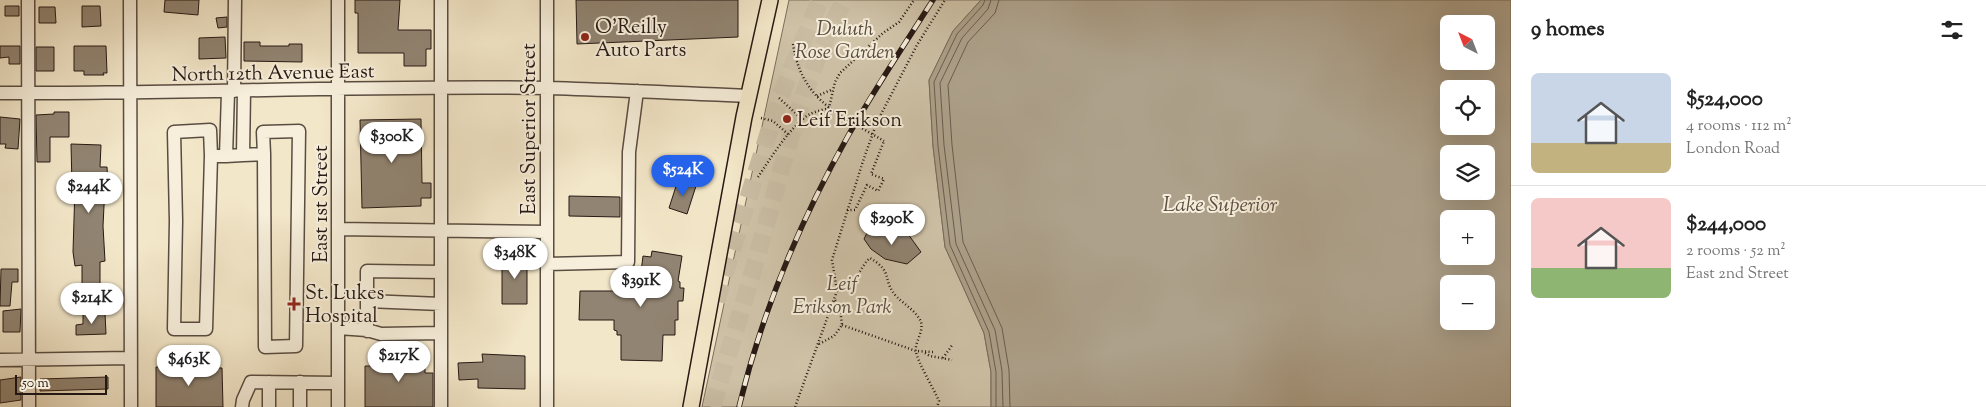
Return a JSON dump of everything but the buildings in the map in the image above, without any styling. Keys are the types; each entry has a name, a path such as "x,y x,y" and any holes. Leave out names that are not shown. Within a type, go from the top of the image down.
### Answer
{"main road":[{"path":"691,407 749,96 770,0"}],"street":[{"path":"28,0 29,407"},
{"path":"130,0 131,407"},
{"path":"235,0 235,91 243,155"},
{"name":"East 1st Street","path":"338,0 338,407"},
{"path":"441,0 441,407"},
{"name":"East Superior Street","path":"547,0 547,407"},
{"name":"North 12th Avenue East","path":"0,93 130,94 338,89 547,88 749,96"},
{"path":"226,156 235,91"},
{"path":"547,264 628,262 629,152 637,91"},
{"path":"210,130 211,156 206,329 174,329 176,221 174,132 210,130"},
{"path":"299,131 296,346 265,347 264,154 263,132 299,131"},
{"path":"211,156 264,154"},
{"path":"338,229 547,232"},
{"path":"367,330 367,271 441,272"},
{"path":"367,301 441,304"},
{"path":"338,328 367,330 381,334 441,333"},
{"path":"0,360 130,358"},
{"path":"242,407 251,382 338,383"},
{"path":"269,407 270,382"},
{"path":"300,382 300,407"}],"path":[{"path":"829,108 833,89 840,73 883,33 899,22 914,0"},
{"path":"795,407 835,300 837,291 832,260 877,122 917,45 945,0"},
{"path":"793,44 796,63 807,86 829,108 884,141 871,174 884,179 878,191 867,185 855,210 847,210"},
{"path":"817,96 833,89"},
{"path":"779,98 803,120"},
{"path":"758,177 789,135 803,120 812,112 829,108"},
{"path":"761,118 773,121 789,135"},
{"path":"837,291 843,291 848,288 870,258 885,268 888,275 888,284 896,296 920,321 921,328 916,351 939,401 937,407"},
{"path":"819,344 834,336 842,325 840,308 835,300"},
{"path":"842,325 916,351 933,352"},
{"path":"943,358 953,344"},
{"path":"924,352 930,356 952,360"}],"green space":[{"name":"Leif Erikson Park","path":"789,0 981,0 953,31 929,80 933,146 945,247 984,333 991,372 991,407 702,407"}],"water":[{"name":"Lake Superior","path":"981,0 1511,0 1511,407 991,407 991,372 984,333 945,247 933,146 929,80 953,31"}],"tunnel":[{"path":"716,301 780,97 820,0"},
{"path":"712,407 801,103 820,50 845,0"}],"railway":[{"path":"739,407 759,337 798,234 830,168 858,119 933,0"}],"place":[{"name":"O'Reilly Auto Parts","path":"585,37"},
{"name":"Leif Erikson","path":"787,119"},
{"name":"St. Lukes Hospital","path":"294,304"}],"park label":[{"name":"Duluth Rose Garden","path":"845,40"}]}
